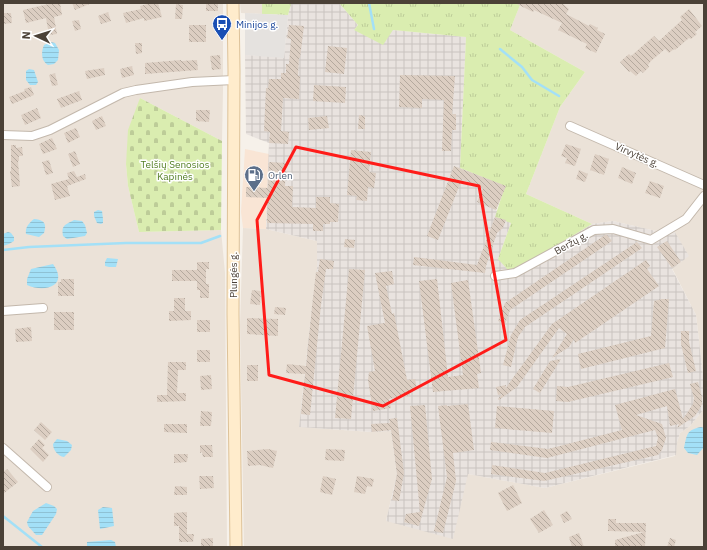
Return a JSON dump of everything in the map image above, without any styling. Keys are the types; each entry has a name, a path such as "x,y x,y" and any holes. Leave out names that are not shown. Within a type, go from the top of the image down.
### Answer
{"main road":[{"name":"Plungės g.","path":"233,3 233,314 236,547"}],"street":[{"path":"3,135 32,136 50,130 123,93 192,82 234,80"},
{"name":"Virvytės g.","path":"570,126 704,185"},
{"name":"Beržų g.","path":"495,276 515,273 594,230 613,228 651,240 686,219 704,196"},
{"path":"3,311 43,308"},
{"path":"3,448 47,487"}],"highlighted area":[{"path":"296,147 479,186 506,340 383,406 269,375 257,220"}],"shaded area":[{"path":"3,3 223,3 222,141 140,98 126,164 128,186 139,232 221,230 225,273 227,547 3,547"},
{"path":"240,3 262,3 262,14 241,13"},
{"path":"339,3 358,25 354,30 393,30 466,37 460,168 506,186 496,210 511,223 498,259 526,264 592,224 613,221 656,231 670,224 689,256 672,269 696,315 704,385 704,409 690,426 680,433 677,442 676,455 545,488 468,474 453,539 386,521 397,474 391,431 372,432 299,427 317,268 317,241 266,229 269,143 246,134 245,55 284,57 288,15 291,4"},
{"path":"519,3 704,3 704,385 696,315 672,268 681,262 670,224 656,231 613,221 592,224 526,194 560,107 585,72 510,30 520,5"},
{"path":"245,13 288,15 284,58 245,55"},
{"path":"245,149 269,154 266,229 243,228 241,212"},
{"path":"243,228 266,229 317,241 317,268 299,427 372,432 391,430 397,474 386,521 468,474 545,488 675,456 680,433 690,426 704,409 704,547 244,547 240,325"}],"green space":[{"path":"262,3 295,3 291,4 288,15 262,14"},
{"path":"339,3 519,3 520,5 510,30 585,72 560,107 526,194 592,224 526,264 508,270 498,259 511,223 495,217 505,186 460,168 466,37 393,30 383,45 354,30 358,25"},
{"name":"Telšių Senosios Kapinės","path":"140,98 222,141 221,230 139,232 128,186 126,164 128,130"}],"water":[{"path":"51,42 55,43 59,50 58,60 54,64 48,65 43,59 42,51 44,45"},
{"path":"29,69 34,70 38,82 36,85 30,85 26,80 26,71"},
{"path":"98,210 102,211 103,223 101,224 97,223 94,216 94,212"},
{"path":"34,219 40,220 45,224 44,233 39,237 26,234 28,225"},
{"path":"74,220 82,221 85,225 87,233 85,236 67,239 63,236 63,227"},
{"path":"8,232 14,237 14,241 3,246 3,234"},
{"path":"107,258 118,259 116,267 105,266"},
{"path":"53,264 58,278 57,282 53,286 41,288 27,285 27,279 31,269"},
{"path":"701,427 704,428 704,447 697,455 688,453 684,448 688,434 692,430"},
{"path":"57,439 67,441 72,445 71,450 64,457 58,454 54,448 53,444"},
{"path":"46,503 57,509 56,514 42,535 36,535 28,526 27,522 33,511"},
{"path":"103,507 112,508 114,526 100,529 98,510"},
{"path":"111,540 115,542 116,547 87,547 87,542"}],"building":[{"path":"53,3 60,3 62,15 54,17 57,34 49,35 46,18 26,23 23,10"},
{"path":"72,3 92,3 75,10"},
{"path":"158,3 162,17 144,21 144,18 126,23 123,13 141,9 140,6"},
{"path":"206,3 218,3 218,11 206,11"},
{"path":"515,3 562,3 569,9 566,14 589,26 590,24 598,28 597,30 605,34 596,53 585,48 587,44 558,30 562,23 534,10 533,12"},
{"path":"176,4 183,5 182,19 175,19"},
{"path":"689,9 702,26 695,32 697,34 691,39 689,38 669,53 665,49 651,61 648,65 649,67 643,73 641,71 636,76 630,71 629,72 620,62 629,54 631,56 654,36 659,41 682,20 680,17"},
{"path":"108,12 111,21 101,24 98,16"},
{"path":"3,13 11,13 12,23 3,24"},
{"path":"79,20 81,29 75,31 72,21"},
{"path":"189,25 206,25 206,42 189,42"},
{"path":"289,25 304,26 299,58 299,99 283,98 281,131 289,132 288,144 269,143 270,132 264,131 266,88 268,88 269,79 281,79 281,73 286,73 286,64 289,64 291,39 287,38"},
{"path":"135,43 142,43 142,53 136,54"},
{"path":"328,46 347,48 344,74 325,72"},
{"path":"220,55 221,69 212,70 210,56"},
{"path":"197,60 198,70 145,74 145,63"},
{"path":"132,66 134,75 122,78 120,69"},
{"path":"104,68 105,75 87,79 85,71"},
{"path":"55,73 58,85 52,86 49,75"},
{"path":"400,75 455,76 452,114 456,114 456,130 452,130 451,151 442,151 444,100 422,99 422,108 399,107"},
{"path":"314,85 346,87 345,103 313,101"},
{"path":"31,87 34,95 12,104 9,97"},
{"path":"79,91 82,100 61,108 57,99"},
{"path":"37,108 41,118 25,125 21,115"},
{"path":"196,110 210,110 209,122 196,121"},
{"path":"359,115 365,116 365,129 358,129"},
{"path":"102,116 106,126 96,130 92,121"},
{"path":"327,116 329,128 309,130 308,118"},
{"path":"76,128 80,137 68,143 64,133"},
{"path":"52,138 57,149 43,154 39,144"},
{"path":"566,144 581,149 575,166 565,163 567,158 561,156"},
{"path":"11,145 16,145 16,148 22,147 23,156 19,156 18,161 20,186 12,187 10,171"},
{"path":"351,150 371,152 369,172 376,173 374,188 368,187 367,201 356,200 357,196 347,195"},
{"path":"75,151 80,164 73,167 68,154"},
{"path":"595,154 609,159 604,175 590,170"},
{"path":"49,160 53,173 46,175 42,162"},
{"path":"269,162 286,163 285,186 293,186 292,207 316,208 316,197 330,197 330,203 339,204 338,222 323,224 323,231 313,231 313,224 267,223 268,198 246,197 246,187 268,188"},
{"path":"454,166 506,186 496,210 477,202 483,188 462,179 438,240 427,236"},
{"path":"622,167 636,173 632,184 618,178"},
{"path":"579,170 588,174 585,182 576,179"},
{"path":"74,171 77,177 85,174 86,179 67,186 70,196 55,200 51,184 69,179 67,173"},
{"path":"650,181 664,186 660,198 645,193"},
{"path":"495,217 506,220 503,228 497,233 485,273 413,265 414,257 477,265"},
{"path":"607,235 612,241 510,310 505,324 498,321 505,303"},
{"path":"345,239 355,240 354,248 344,247"},
{"path":"667,241 681,262 672,268 657,247"},
{"path":"637,242 642,248 525,327 518,337 511,367 503,365 511,335 520,320"},
{"path":"320,259 334,261 333,269 326,269 310,415 301,414 305,374 286,373 287,364 306,366 316,272 318,272"},
{"path":"646,260 650,266 647,269 659,286 575,343 574,339 569,347 552,358 567,334 559,328 517,387 499,400 498,399 502,394 498,395 496,387 506,385 505,389 552,324"},
{"path":"197,262 209,262 209,269 206,269 206,284 209,284 209,298 200,298 200,290 197,290 197,281 172,281 172,270 197,270"},
{"path":"349,269 365,270 351,419 335,418"},
{"path":"392,271 394,284 386,286 392,314 394,313 407,380 415,379 417,389 409,390 410,395 389,399 391,408 373,411 368,380 369,372 375,371 367,326 385,323 375,273"},
{"path":"61,279 74,279 74,296 58,296 58,282 61,282"},
{"path":"437,279 448,377 463,375 451,283 468,280 481,373 477,374 479,388 433,392 419,281"},
{"path":"252,290 261,291 260,305 250,304"},
{"path":"174,298 185,298 185,311 191,311 191,320 169,321 169,311 174,311"},
{"path":"669,299 665,348 581,369 578,354 651,336 654,301"},
{"path":"275,307 286,308 285,315 274,314"},
{"path":"54,312 74,312 74,330 54,330"},
{"path":"247,318 278,319 278,336 247,334"},
{"path":"197,320 210,320 210,332 197,332"},
{"path":"31,327 32,341 16,342 15,329"},
{"path":"681,331 689,331 689,342 696,371 688,373 681,344"},
{"path":"197,350 210,350 210,362 197,362"},
{"path":"561,359 540,393 533,389 550,361"},
{"path":"168,362 186,362 186,370 178,370 177,393 186,393 186,401 157,402 157,395 167,395"},
{"path":"669,363 673,377 568,402 556,401 557,386 568,387"},
{"path":"247,365 258,365 258,381 247,381"},
{"path":"211,375 212,389 201,390 200,376"},
{"path":"698,382 702,397 702,404 695,416 677,428 679,424 670,426 667,406 636,415 662,424 666,438 662,450 658,455 544,481 491,474 492,465 545,473 656,446 658,438 655,430 547,458 490,450 491,442 548,449 622,430 615,405 675,389 683,419 693,404 694,398 690,384"},
{"path":"468,404 474,450 453,453 456,481 443,533 434,531 447,477 438,406"},
{"path":"425,405 432,479 419,526 404,522 406,514 420,512 410,406"},
{"path":"497,406 554,411 552,433 495,428"},
{"path":"201,411 212,412 211,426 200,426"},
{"path":"397,418 404,473 399,501 392,500 397,474 391,430 372,432 371,424 390,423 389,419"},
{"path":"41,422 52,432 45,440 34,430"},
{"path":"164,424 187,424 187,433 164,432"},
{"path":"39,439 45,445 42,448 49,455 43,462 30,449"},
{"path":"200,445 212,445 213,457 203,457 202,452 200,453"},
{"path":"268,449 277,451 273,468 260,465 248,466 247,451"},
{"path":"326,449 345,450 344,461 325,460"},
{"path":"174,454 188,454 187,462 174,463"},
{"path":"7,469 18,482 3,494 3,472"},
{"path":"199,476 213,476 214,488 200,489"},
{"path":"323,476 336,479 332,495 320,492"},
{"path":"357,476 374,479 372,487 367,486 365,494 354,492"},
{"path":"513,485 522,503 507,511 498,493"},
{"path":"175,486 187,487 187,495 174,495"},
{"path":"544,510 553,525 539,533 530,519"},
{"path":"567,511 572,519 564,523 560,515"},
{"path":"187,512 187,534 194,534 193,542 179,542 179,526 174,526 174,513"},
{"path":"608,519 616,519 616,523 646,523 645,547 615,547 615,540 644,532 608,531"},
{"path":"579,533 584,547 572,547 569,537"},
{"path":"213,538 213,547 201,547 201,539"},
{"path":"670,538 676,540 674,547 667,547"}],"waterway":[{"path":"369,3 374,29"},
{"path":"500,49 522,67 532,80 559,96"},
{"path":"3,250 29,247 126,243 201,243 220,236"},
{"path":"3,516 42,547"}],"place":[{"name":"Minijos g.","path":"222,41"},
{"name":"Orlen","path":"254,192"}]}
